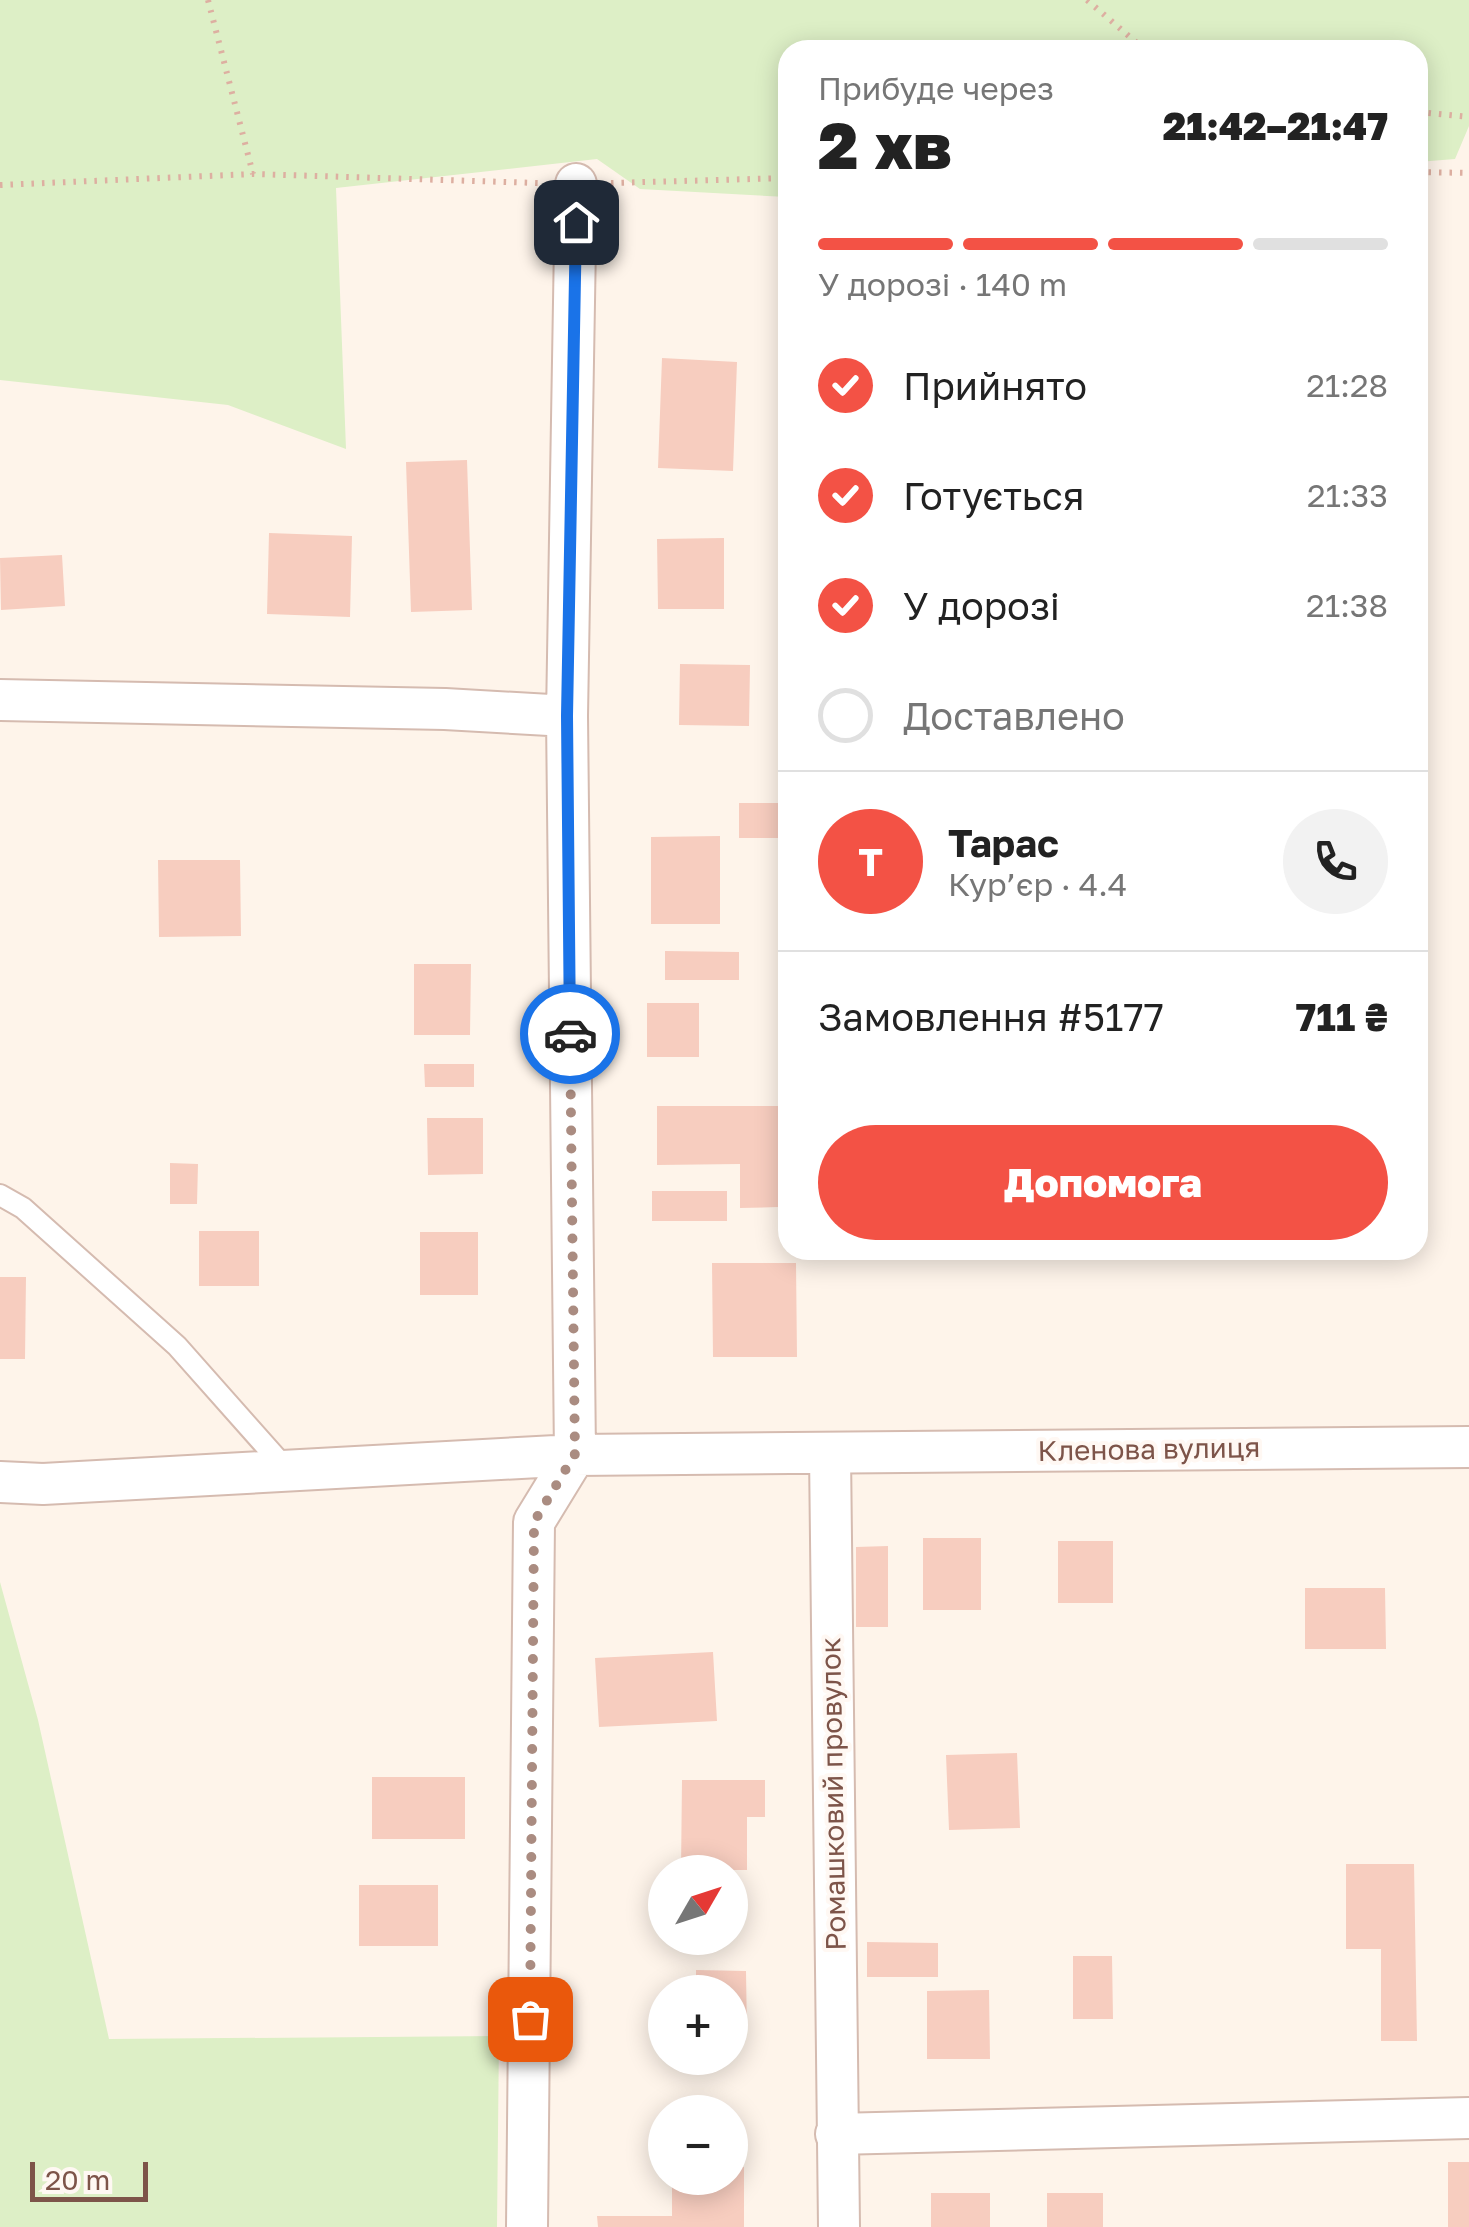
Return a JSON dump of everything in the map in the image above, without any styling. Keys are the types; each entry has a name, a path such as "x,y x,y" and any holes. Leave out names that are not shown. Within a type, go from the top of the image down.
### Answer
{"street":[{"path":"527,2227 534,1522 575,1454 567,716 576,184"},
{"path":"0,700 446,709 567,716"},
{"name":"Кленова вулиця","path":"0,1482 43,1484 575,1454 1469,1447"},
{"name":"Ромашковий провулок","path":"830,1453 839,2227"},
{"path":"836,2134 1469,2118"}],"lane":[{"path":"0,1195 24,1208 178,1346 288,1470"}],"path":[{"path":"208,0 253,174"},
{"path":"1087,0 1133,40"},
{"path":"1428,113 1469,117"},
{"path":"1428,172 1469,172"},
{"path":"0,186 253,174 576,184 778,178"}],"green space":[{"path":"0,0 1469,0 1469,126 1455,159 1428,161 1428,40 778,40 778,197 640,189 597,159 336,188 346,449 228,405 0,380"},
{"path":"0,1582 38,1720 109,2039 499,2036 497,2227 0,2227"}],"building":[{"path":"662,358 737,362 733,471 658,468"},
{"path":"467,460 472,610 411,612 406,462"},
{"path":"269,533 352,536 350,617 267,614"},
{"path":"724,538 724,609 658,609 657,539"},
{"path":"62,555 65,606 1,610 0,558"},
{"path":"680,664 750,665 749,726 679,725"},
{"path":"739,803 778,803 778,838 739,838"},
{"path":"720,836 720,924 651,924 651,837"},
{"path":"158,860 240,860 241,936 159,937"},
{"path":"665,951 739,952 739,980 665,980"},
{"path":"414,964 471,964 470,1035 414,1035"},
{"path":"647,1003 699,1003 699,1057 647,1057"},
{"path":"424,1064 474,1064 474,1087 425,1087"},
{"path":"657,1106 778,1106 778,1207 740,1208 740,1164 657,1165"},
{"path":"427,1118 483,1118 483,1174 428,1175"},
{"path":"170,1163 198,1164 197,1204 170,1204"},
{"path":"652,1191 727,1191 727,1221 652,1221"},
{"path":"199,1231 259,1231 259,1286 199,1286"},
{"path":"420,1232 478,1232 478,1295 420,1295"},
{"path":"712,1263 796,1263 797,1357 713,1357"},
{"path":"0,1277 26,1277 25,1359 0,1359"},
{"path":"923,1538 981,1538 981,1610 923,1610"},
{"path":"1058,1541 1113,1541 1113,1603 1058,1603"},
{"path":"888,1546 888,1627 856,1627 856,1547"},
{"path":"1305,1588 1385,1588 1386,1649 1305,1649"},
{"path":"713,1652 717,1721 599,1727 595,1658"},
{"path":"1017,1753 1020,1828 949,1830 946,1755"},
{"path":"372,1777 465,1777 465,1839 372,1839"},
{"path":"682,1780 765,1780 765,1817 747,1817 747,1855 681,1855"},
{"path":"1346,1864 1414,1864 1417,2041 1381,2041 1381,1949 1346,1949"},
{"path":"359,1885 438,1885 438,1946 359,1946"},
{"path":"867,1942 938,1943 938,1977 867,1977"},
{"path":"1073,1956 1112,1956 1113,2019 1073,2019"},
{"path":"696,1970 746,1971 746,1975 696,1975"},
{"path":"989,1990 990,2059 927,2059 927,1991"},
{"path":"1448,2162 1469,2162 1469,2227 1448,2227"},
{"path":"931,2193 990,2193 990,2227 931,2227"},
{"path":"1047,2193 1103,2193 1103,2227 1047,2227"},
{"path":"672,2195 744,2195 744,2227 598,2227 597,2216 672,2216"}],"way so far":[{"path":"530,2019 534,1522 575,1454 570,1034"}],"route":[{"path":"570,1034 567,716 576,222"}]}
